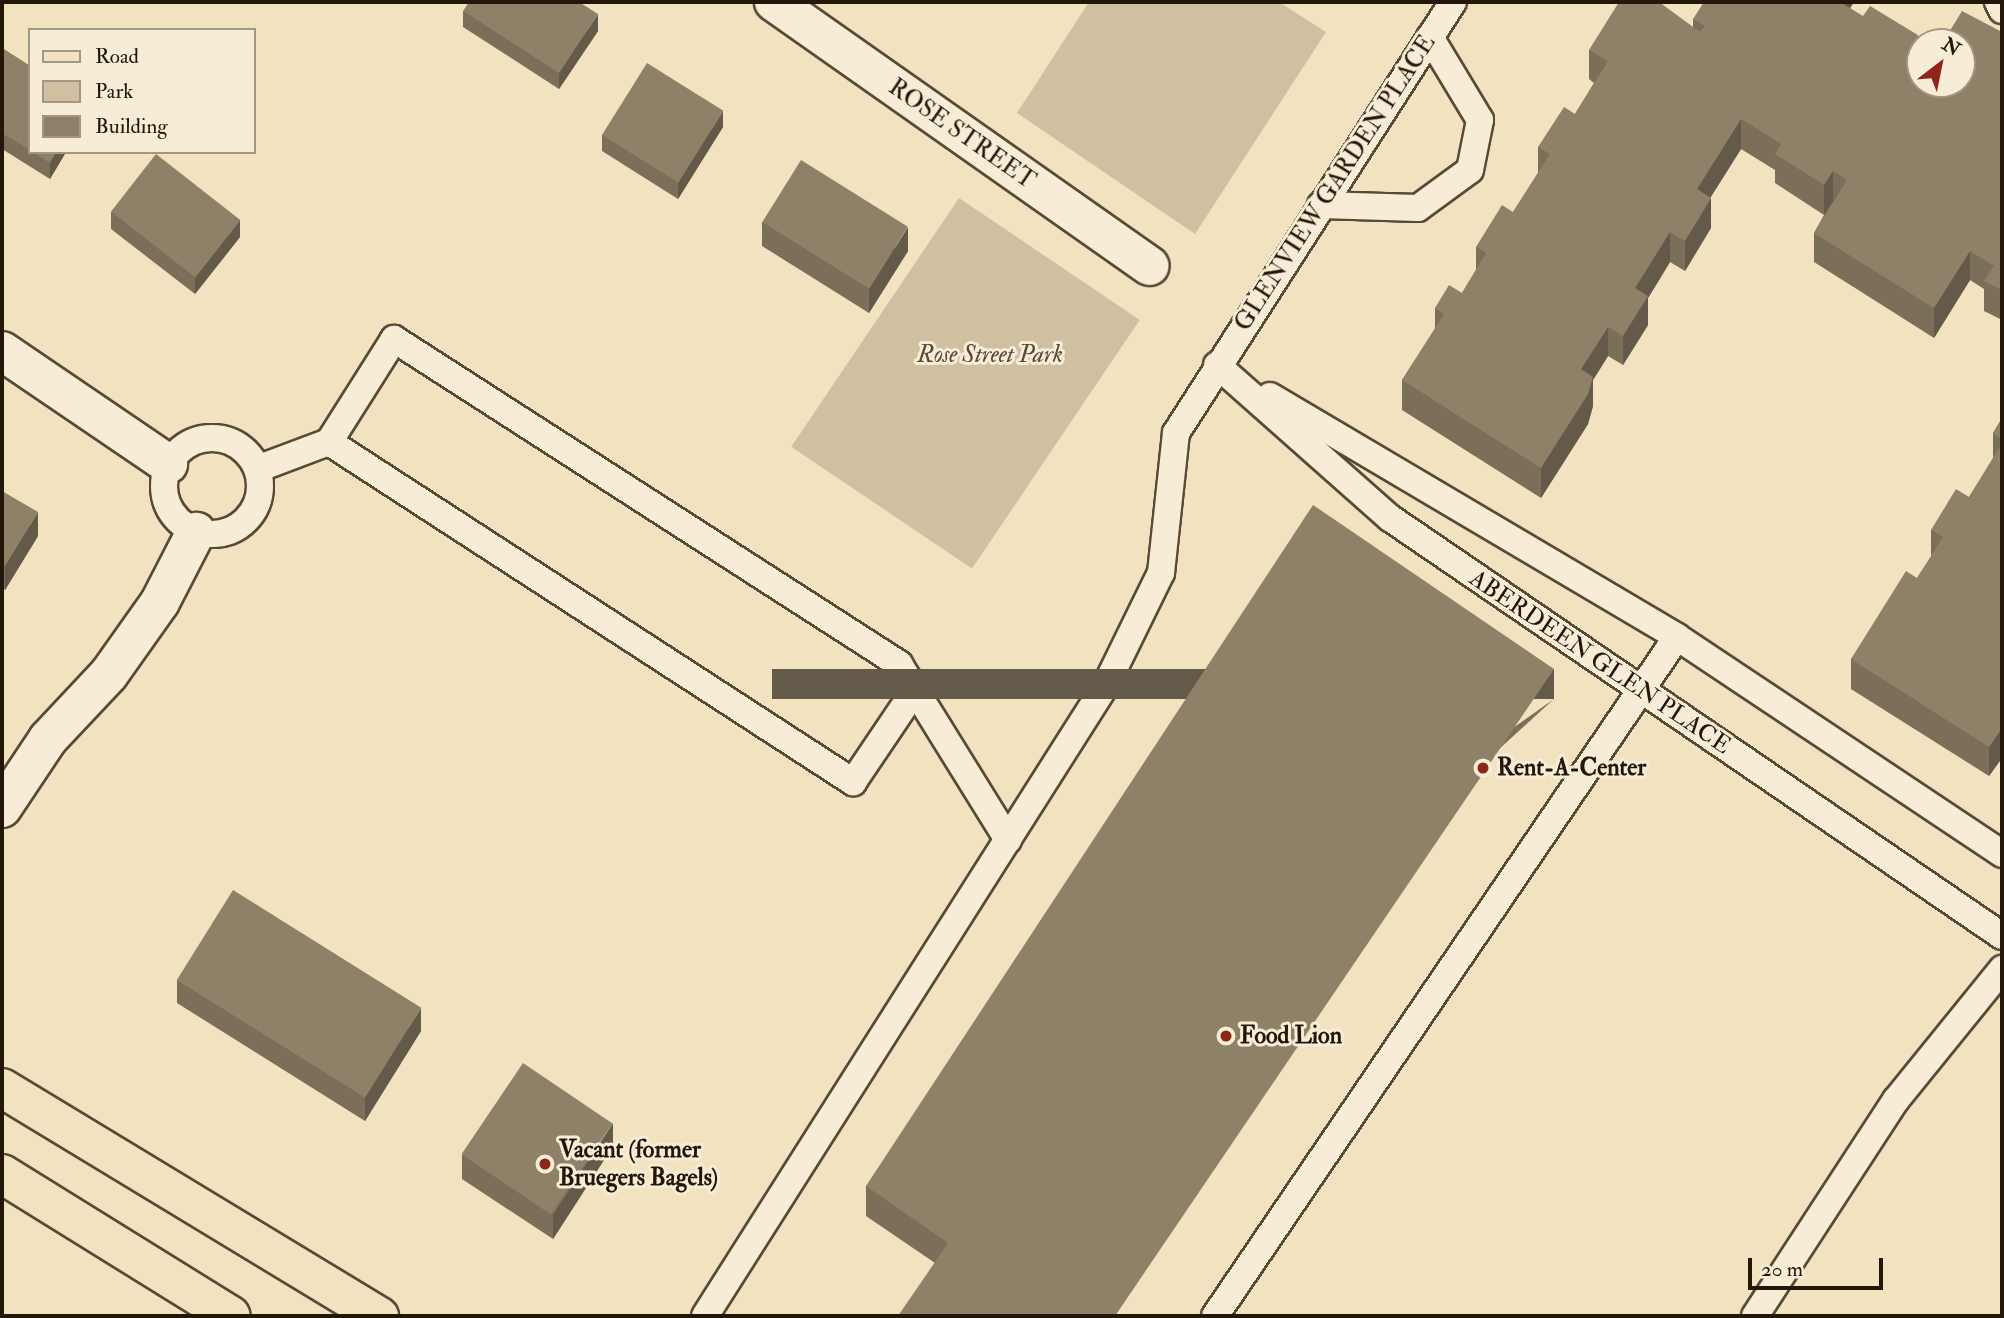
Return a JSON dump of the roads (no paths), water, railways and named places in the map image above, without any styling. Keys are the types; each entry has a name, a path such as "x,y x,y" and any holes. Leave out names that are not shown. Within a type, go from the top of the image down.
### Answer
{"main road":[{"path":"2,1088 379,1316"},
{"path":"2,1174 231,1316"}],"street":[{"name":"ROSE STREET","path":"774,2 1150,266"},
{"path":"2,351 168,464"},
{"path":"2,808 48,739 109,674 160,602 195,532"}],"lane":[{"name":"GLENVIEW GARDEN PLACE","path":"705,1316 1107,683 1161,573 1176,433 1217,365 1453,2"},
{"path":"1998,2 2002,10"},
{"path":"1321,205 1418,208 1470,170 1479,120 1430,37"},
{"path":"257,469 329,442 394,339 900,664 1008,840"},
{"path":"1217,365 1677,637 2002,854"},
{"name":"ABERDEEN GLEN PLACE","path":"1217,365 1390,518 2002,936"},
{"path":"207,437 238,444 257,469 260,492 252,514 227,533 195,532 176,518 164,496 168,464 178,451 207,437"},
{"path":"329,442 853,782 915,690"},
{"path":"1215,1316 1677,637"},
{"path":"1755,1316 1896,1100 2002,970"}],"place":[{"name":"Rent-A-Center","path":"1483,768"},
{"name":"Food Lion","path":"1226,1036"},
{"name":"Vacant (former Bruegers Bagels)","path":"545,1164"}],"park label":[{"name":"Rose Street Park","path":"990,355"}]}
